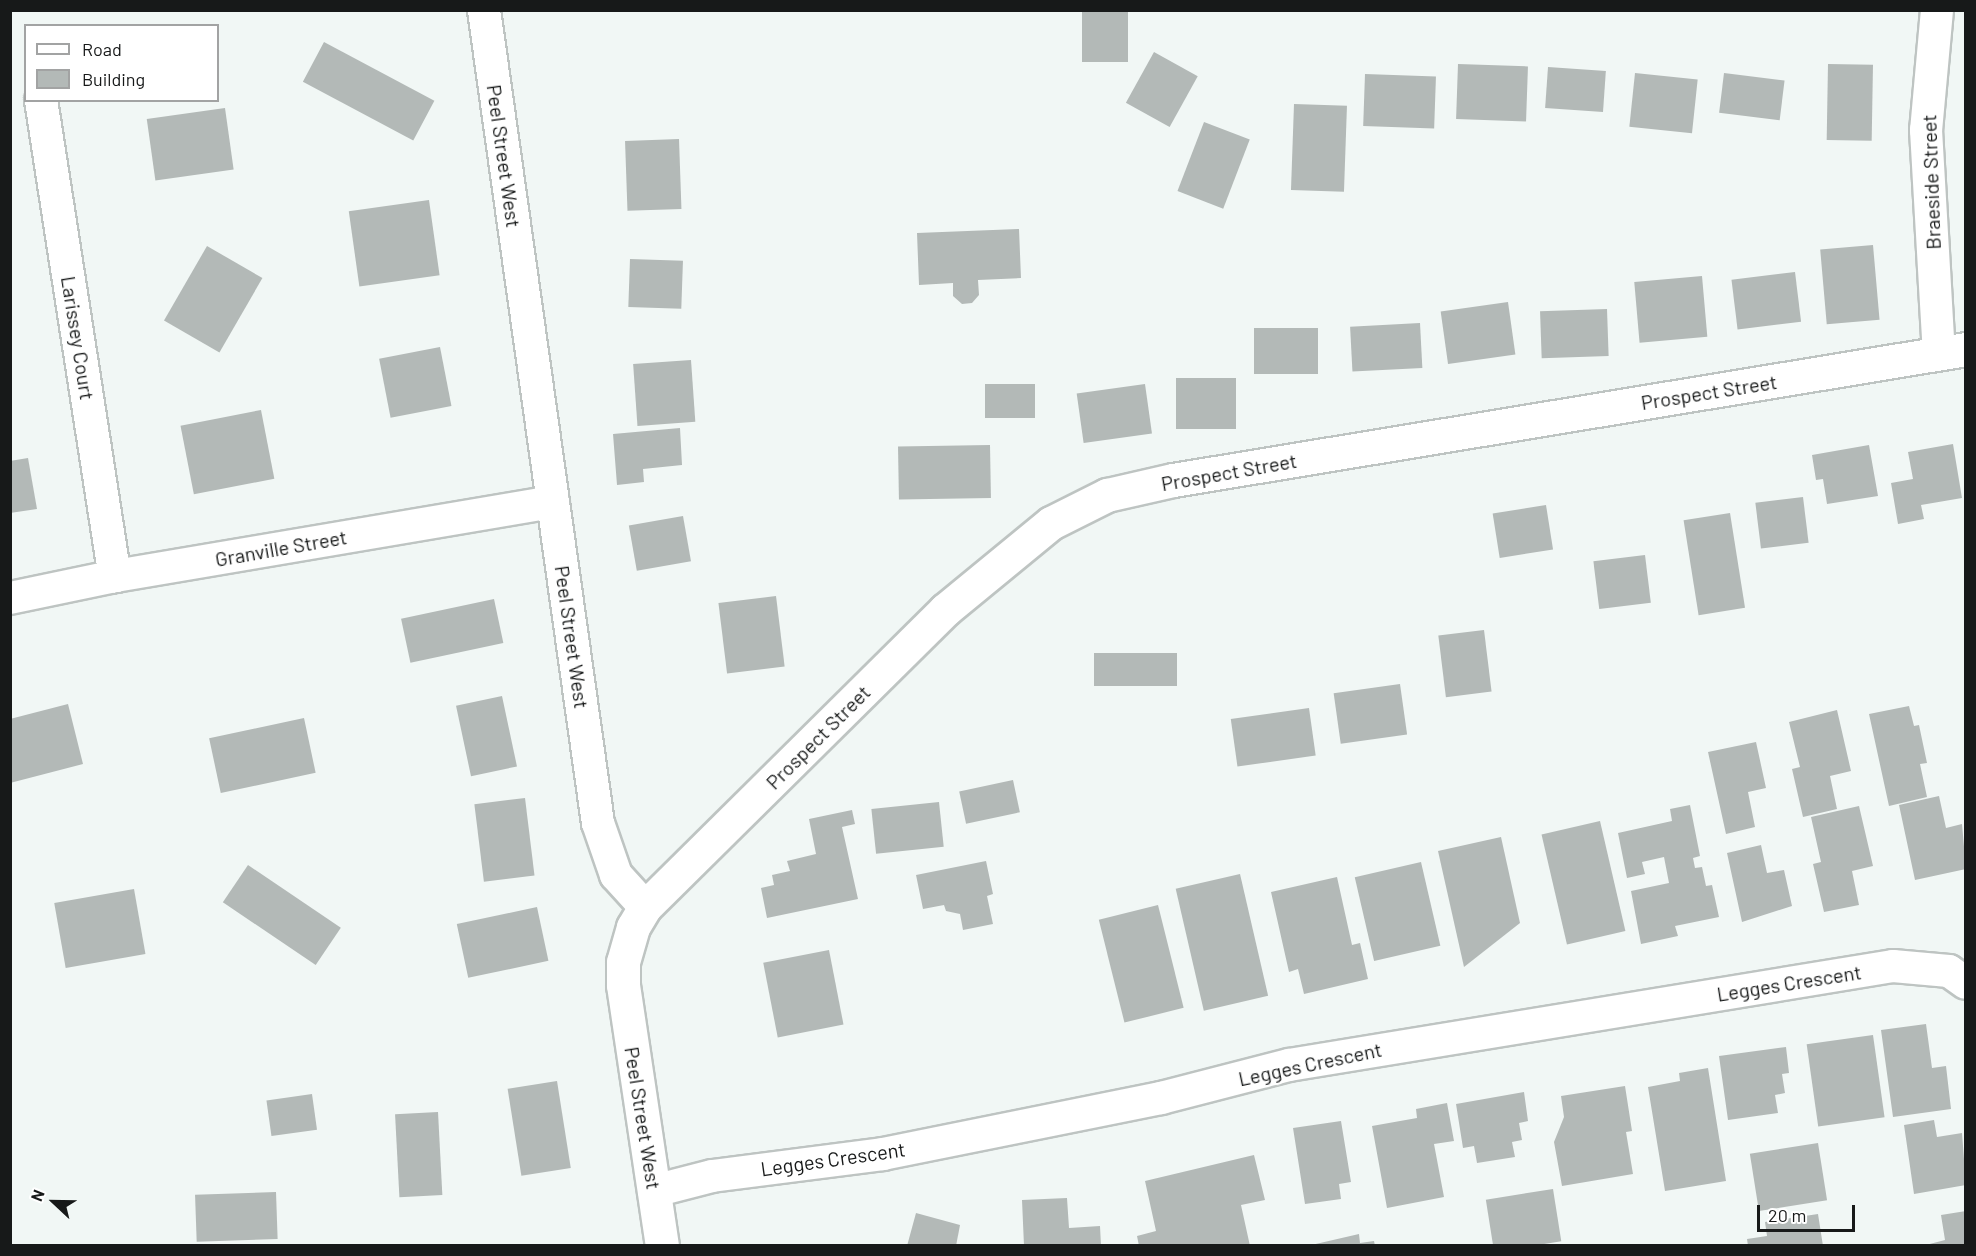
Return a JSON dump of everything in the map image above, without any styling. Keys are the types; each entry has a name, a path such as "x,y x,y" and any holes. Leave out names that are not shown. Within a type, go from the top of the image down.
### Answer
{"street":[{"name":"Peel Street West","path":"484,10 598,824 616,875 645,907 627,944 623,985 662,1245"},
{"name":"Braeside Street","path":"1937,10 1926,130 1952,352"},
{"name":"Larissey Court","path":"41,102 115,576"},
{"name":"Prospect Street","path":"645,907 945,610 1051,523 1107,495 1173,480 1952,352"},
{"name":"Granville Street","path":"10,598 115,576 553,502"},
{"name":"Legges Crescent","path":"654,1191 712,1176 895,1152 1161,1098 1300,1063 1893,966 1949,971 1965,983"}],"building":[{"path":"1082,10 1128,10 1128,62 1082,62"},
{"path":"324,42 434,101 413,140 303,82"},
{"path":"1154,52 1198,76 1170,127 1126,103"},
{"path":"1458,64 1528,66 1526,121 1456,119"},
{"path":"1828,64 1873,65 1872,141 1827,140"},
{"path":"1548,67 1606,71 1603,112 1545,108"},
{"path":"1635,73 1698,80 1692,133 1629,127"},
{"path":"1724,73 1785,80 1780,120 1719,113"},
{"path":"1365,74 1436,76 1434,128 1363,126"},
{"path":"1294,104 1347,106 1344,192 1291,190"},
{"path":"225,108 234,169 155,180 147,119"},
{"path":"1204,122 1250,140 1223,209 1177,191"},
{"path":"679,139 681,209 627,211 625,141"},
{"path":"429,200 440,275 359,287 349,211"},
{"path":"1019,229 1021,278 978,280 979,295 972,303 962,304 953,296 953,283 919,285 917,233"},
{"path":"1873,245 1880,320 1827,324 1820,250"},
{"path":"207,246 262,278 219,352 164,320"},
{"path":"630,259 683,261 681,309 628,307"},
{"path":"1795,272 1801,322 1738,329 1731,280"},
{"path":"1702,276 1707,337 1640,343 1634,282"},
{"path":"1508,302 1515,354 1448,364 1441,311"},
{"path":"1607,309 1609,356 1542,358 1540,311"},
{"path":"1420,323 1422,368 1352,372 1350,327"},
{"path":"1254,328 1318,328 1318,374 1254,374"},
{"path":"440,347 451,406 391,418 379,359"},
{"path":"691,360 695,422 637,426 633,364"},
{"path":"1176,378 1236,378 1236,429 1176,429"},
{"path":"985,384 1035,384 1035,418 985,418"},
{"path":"1145,384 1152,434 1084,443 1077,394"},
{"path":"261,410 274,479 194,494 181,426"},
{"path":"680,428 682,465 643,469 644,482 617,485 613,434"},
{"path":"1953,444 1962,498 1921,505 1924,519 1898,524 1891,483 1913,479 1908,452"},
{"path":"990,445 991,498 899,500 898,447"},
{"path":"1869,445 1878,496 1827,504 1823,479 1816,480 1812,455"},
{"path":"28,458 37,509 10,513 10,461"},
{"path":"1803,497 1809,543 1761,549 1755,503"},
{"path":"1546,505 1553,549 1500,558 1493,513"},
{"path":"1730,513 1745,608 1699,615 1684,520"},
{"path":"683,516 691,561 637,571 629,526"},
{"path":"1645,555 1651,603 1599,609 1593,561"},
{"path":"776,596 785,666 727,674 718,603"},
{"path":"494,599 503,643 410,663 401,619"},
{"path":"1484,630 1492,692 1446,697 1438,636"},
{"path":"1094,653 1177,653 1177,686 1094,686"},
{"path":"1400,684 1407,735 1341,744 1334,693"},
{"path":"502,696 517,766 471,776 456,706"},
{"path":"68,704 83,764 10,783 10,719"},
{"path":"1909,706 1914,726 1919,725 1927,763 1920,764 1927,797 1889,806 1869,714"},
{"path":"1309,708 1316,756 1237,767 1231,719"},
{"path":"1837,710 1851,771 1830,776 1837,809 1803,817 1792,769 1800,767 1789,722"},
{"path":"304,718 316,773 221,793 209,738"},
{"path":"1756,742 1766,788 1748,792 1755,827 1726,834 1708,752"},
{"path":"1013,780 1020,812 966,824 959,791"},
{"path":"1939,796 1946,828 1962,824 1966,869 1915,880 1899,805"},
{"path":"525,798 535,875 484,882 474,804"},
{"path":"939,802 944,847 876,854 871,809"},
{"path":"1690,805 1700,856 1693,858 1695,868 1702,867 1706,886 1712,885 1719,917 1675,926 1678,936 1641,944 1631,891 1669,883 1664,857 1642,862 1645,874 1627,878 1618,833 1672,821 1670,809"},
{"path":"1859,806 1873,866 1852,871 1859,905 1824,912 1813,864 1821,862 1811,817"},
{"path":"852,810 855,824 842,827 858,899 767,918 761,888 774,885 772,875 790,871 787,861 816,854 809,819"},
{"path":"1600,821 1625,931 1567,945 1542,834"},
{"path":"1501,837 1520,923 1464,967 1438,851"},
{"path":"1761,845 1767,873 1784,870 1792,906 1742,922 1727,853"},
{"path":"986,861 993,894 987,896 993,924 963,930 960,914 946,911 944,905 923,909 916,875"},
{"path":"1421,862 1440,946 1374,961 1355,877"},
{"path":"248,865 341,928 316,965 223,902"},
{"path":"1240,874 1268,996 1204,1011 1176,889"},
{"path":"1337,877 1352,945 1360,943 1368,979 1304,994 1298,969 1289,972 1271,892"},
{"path":"134,889 145,954 66,968 54,903"},
{"path":"1158,905 1184,1008 1124,1023 1099,920"},
{"path":"537,907 548,961 468,978 457,924"},
{"path":"829,950 844,1025 778,1037 763,963"},
{"path":"1926,1024 1932,1068 1946,1066 1951,1109 1893,1117 1881,1030"},
{"path":"1873,1035 1885,1117 1818,1127 1807,1044"},
{"path":"1786,1047 1789,1073 1782,1074 1785,1093 1775,1095 1778,1113 1728,1120 1719,1056"},
{"path":"1708,1068 1726,1181 1665,1191 1648,1087 1680,1081 1679,1073"},
{"path":"557,1081 571,1168 521,1176 508,1089"},
{"path":"1625,1086 1632,1131 1626,1132 1633,1174 1562,1186 1554,1142 1564,1117 1561,1096"},
{"path":"1524,1092 1528,1121 1519,1123 1522,1140 1512,1142 1515,1157 1477,1163 1474,1146 1463,1148 1456,1104"},
{"path":"312,1094 317,1130 271,1136 266,1100"},
{"path":"1447,1103 1454,1141 1434,1144 1444,1197 1387,1208 1372,1126 1417,1118 1416,1109"},
{"path":"438,1112 442,1195 399,1197 395,1114"},
{"path":"1934,1120 1937,1137 1962,1133 1966,1185 1914,1194 1904,1125"},
{"path":"1341,1121 1351,1182 1339,1184 1341,1199 1305,1204 1293,1128"},
{"path":"1818,1143 1827,1200 1759,1211 1750,1154"},
{"path":"1254,1155 1265,1200 1241,1205 1250,1246 1139,1246 1137,1236 1156,1231 1145,1181"},
{"path":"1553,1189 1561,1241 1532,1246 1493,1246 1486,1200"},
{"path":"276,1192 278,1239 197,1242 195,1195"},
{"path":"1067,1198 1069,1228 1100,1226 1101,1246 1024,1246 1022,1200"},
{"path":"1966,1211 1966,1246 1922,1246 1945,1240 1941,1215"},
{"path":"916,1213 960,1225 956,1246 907,1246"},
{"path":"1818,1214 1823,1246 1748,1246 1747,1239 1767,1236 1765,1222"},
{"path":"1359,1234 1360,1243 1374,1241 1375,1246 1307,1246"}]}
